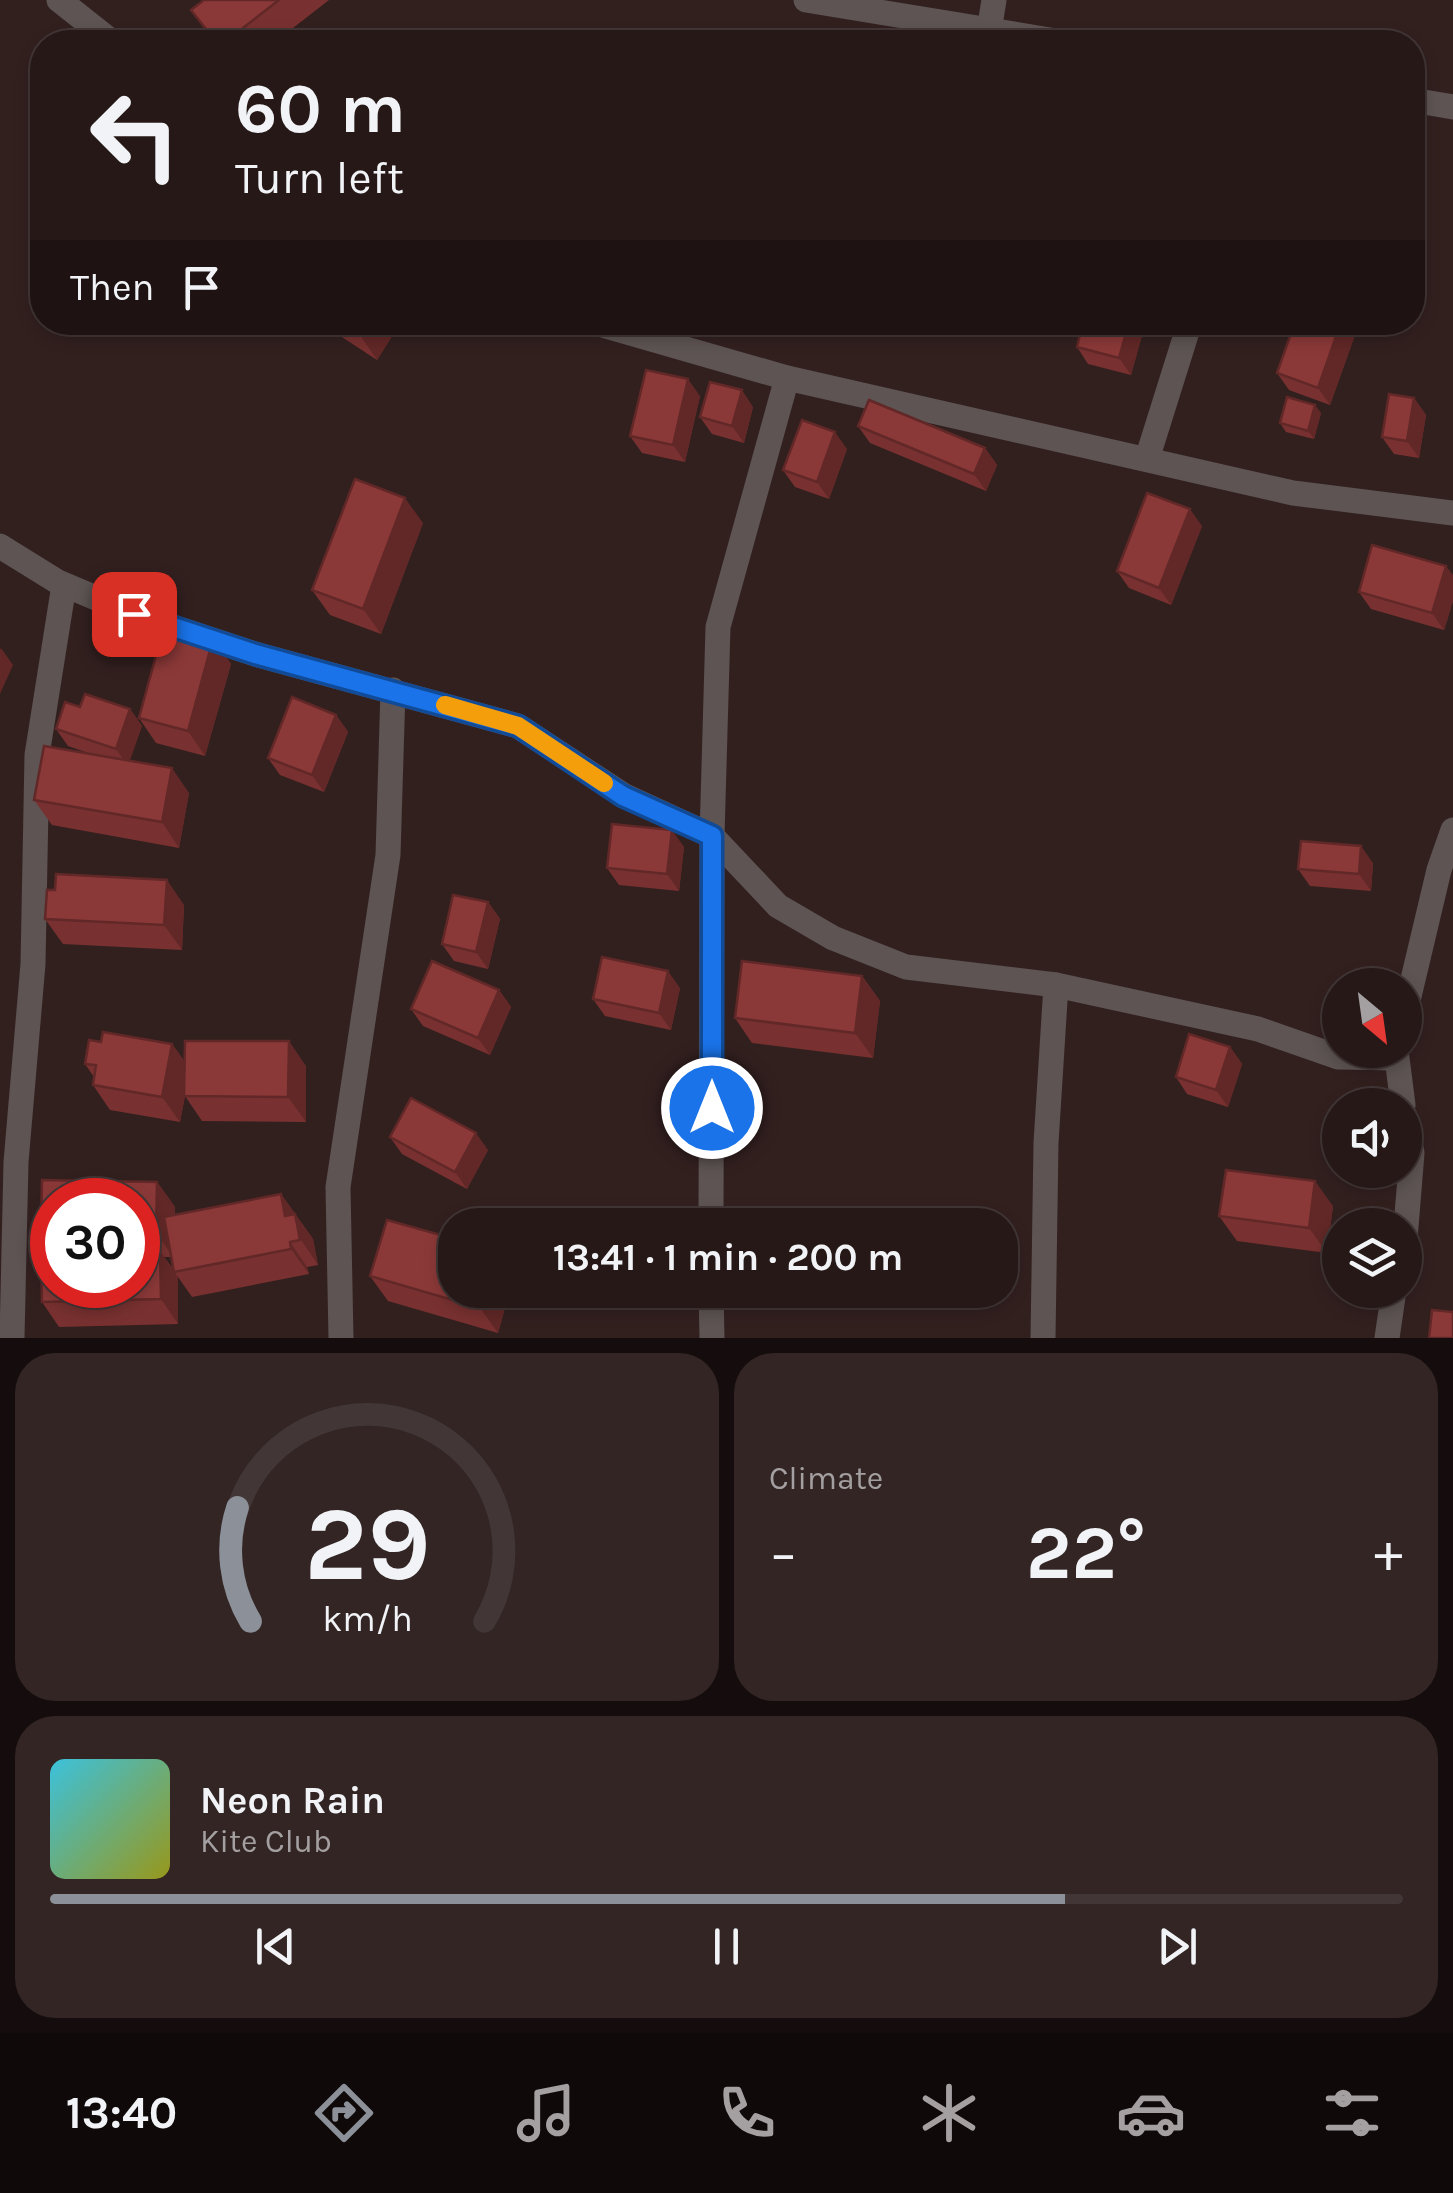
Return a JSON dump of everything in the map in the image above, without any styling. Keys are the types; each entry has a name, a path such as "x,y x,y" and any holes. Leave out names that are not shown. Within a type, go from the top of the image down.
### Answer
{"street":[{"path":"59,0 97,30"},
{"path":"806,0 982,30"},
{"path":"988,30 994,0"},
{"path":"1425,102 1453,107"},
{"path":"637,335 787,378 1293,493 1453,513"},
{"path":"1147,458 1186,335"},
{"path":"711,1208 712,836 718,627 787,378"},
{"path":"0,546 64,585 255,654 518,726 623,796 712,836 778,906 833,938 906,968 1056,986 1258,1029 1322,1051"},
{"path":"12,1338 16,1162 33,964 37,755 64,585"},
{"path":"340,1338 338,1188 388,856 393,690"},
{"path":"1416,968 1439,870 1453,830"},
{"path":"1043,1338 1046,1144 1056,986"},
{"path":"711,1308 712,1338"},
{"path":"1387,1338 1391,1308"}],"building":[{"path":"204,0 279,0 240,30 207,30 191,10"},
{"path":"1080,335 1125,335 1119,358 1077,347"},
{"path":"1290,335 1336,335 1318,388 1277,373"},
{"path":"646,370 688,379 673,445 630,436"},
{"path":"710,382 742,390 732,426 700,417"},
{"path":"1389,394 1414,398 1407,441 1382,437"},
{"path":"1287,397 1315,405 1308,431 1280,423"},
{"path":"869,400 985,448 974,474 858,426"},
{"path":"802,420 835,432 817,482 783,470"},
{"path":"355,479 405,498 363,609 312,590"},
{"path":"1147,493 1190,509 1159,588 1117,571"},
{"path":"1372,545 1446,566 1432,613 1359,592"},
{"path":"164,626 213,639 188,731 139,718"},
{"path":"85,694 130,709 116,749 56,729 65,702 80,707"},
{"path":"292,697 336,715 312,775 268,758"},
{"path":"44,746 172,768 162,822 34,800"},
{"path":"612,824 672,830 667,874 607,868"},
{"path":"1301,841 1361,846 1359,874 1298,869"},
{"path":"56,874 167,880 164,925 45,919 47,890 55,890"},
{"path":"453,895 488,902 476,952 442,944"},
{"path":"602,957 668,971 659,1013 593,999"},
{"path":"432,961 499,990 478,1038 411,1009"},
{"path":"742,961 862,976 855,1033 735,1018"},
{"path":"103,1032 172,1044 162,1097 93,1085 96,1065 85,1064 89,1040 101,1042"},
{"path":"1189,1034 1230,1047 1216,1090 1176,1077"},
{"path":"185,1041 289,1041 288,1097 184,1096"},
{"path":"411,1098 476,1133 455,1172 390,1137"},
{"path":"1226,1170 1315,1181 1309,1228 1219,1216"},
{"path":"281,1194 285,1216 295,1214 300,1240 290,1242 291,1249 174,1272 164,1217"},
{"path":"387,1220 438,1234 438,1296 370,1276"},
{"path":"1432,1310 1453,1312 1453,1338 1429,1338"}],"slow traffic":[{"path":"445,705 518,726 604,783"}],"route":[{"path":"134,614 255,654 518,726 623,796 712,836 712,1108"}]}
